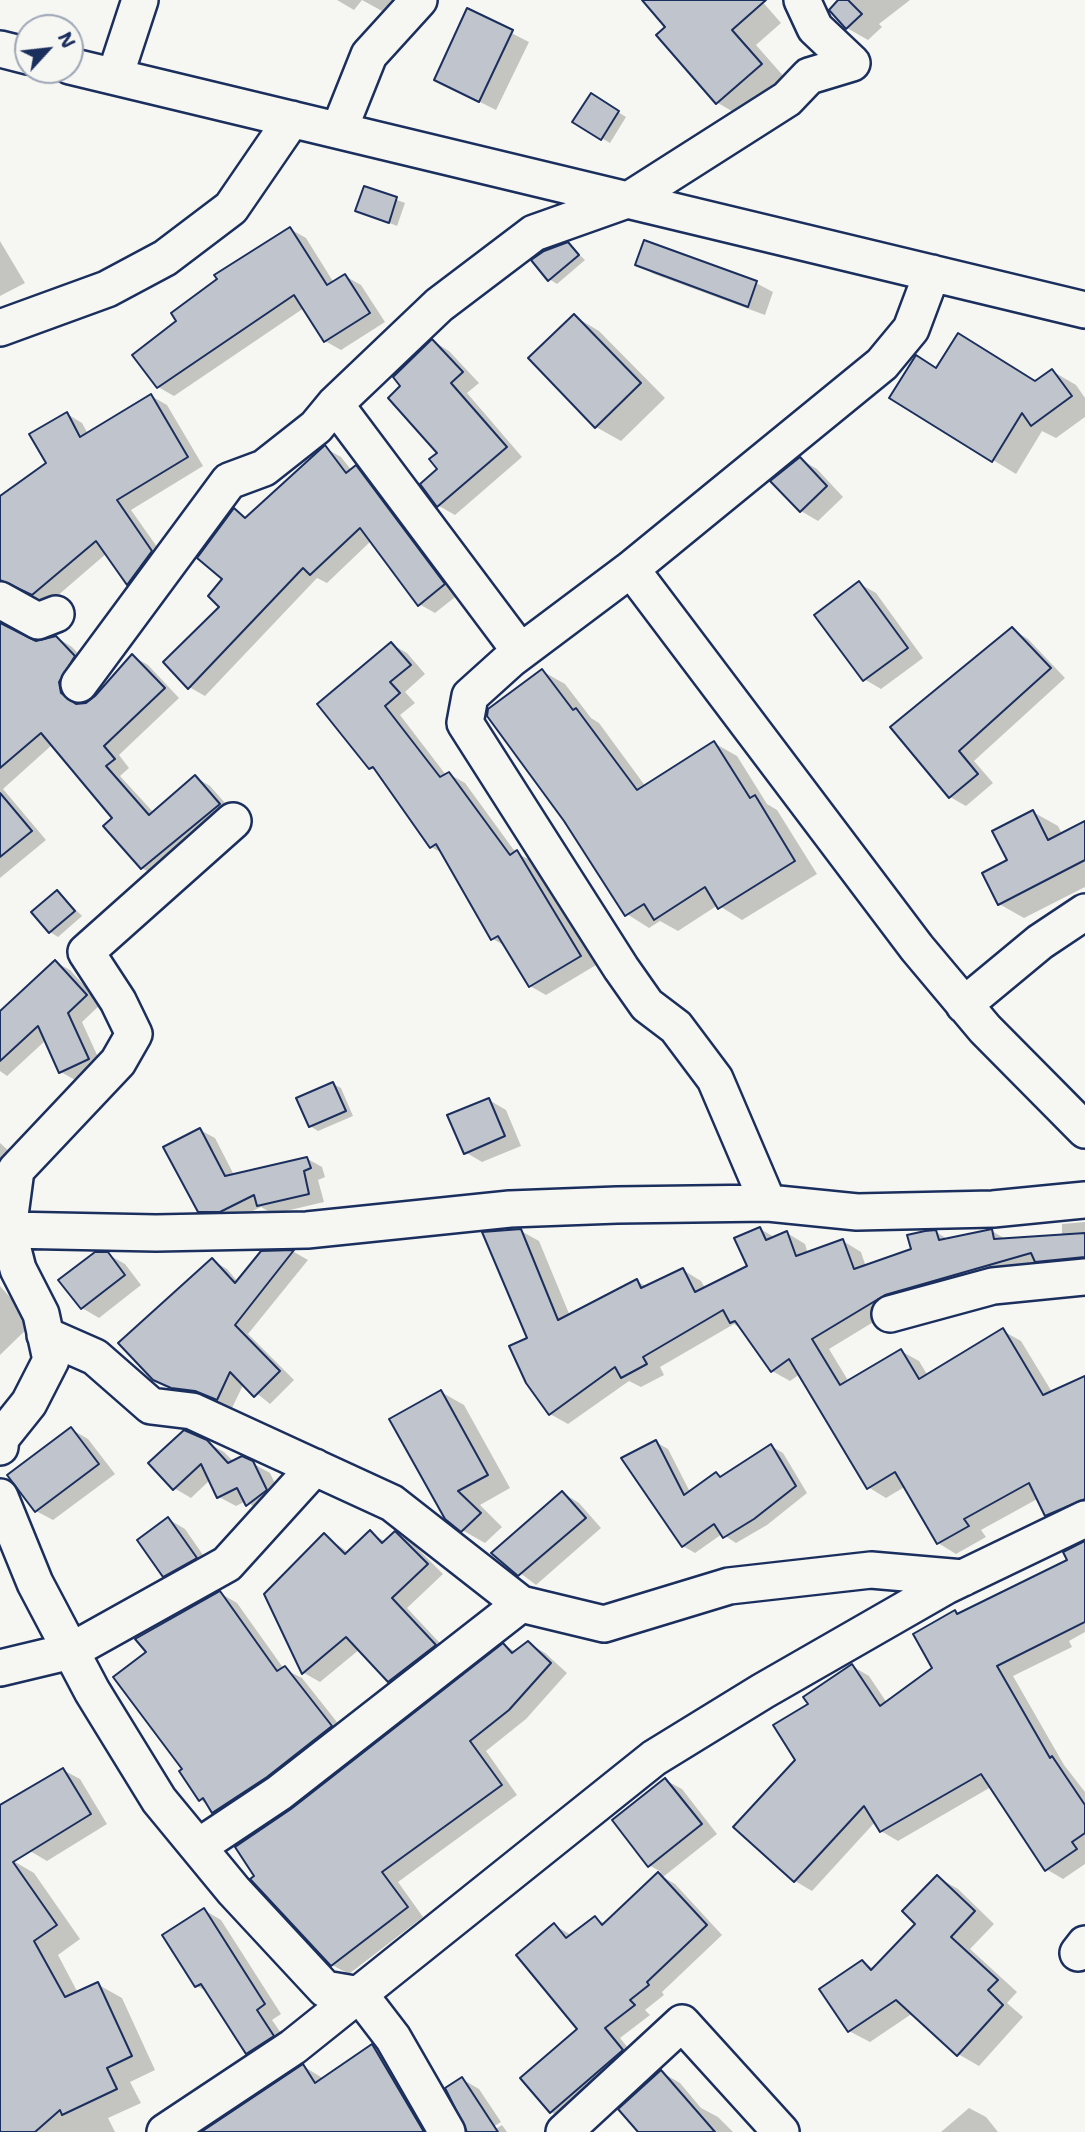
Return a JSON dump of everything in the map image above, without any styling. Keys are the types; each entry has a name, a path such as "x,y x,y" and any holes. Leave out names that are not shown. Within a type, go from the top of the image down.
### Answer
{"street":[{"path":"115,76 141,0"},
{"path":"339,130 369,55 419,0"},
{"path":"79,684 229,481 264,468 317,427 335,404 439,305 534,233 630,199 787,99 809,76 852,63 815,28 802,0"},
{"path":"84,69 1085,310"},
{"path":"0,328 107,289 165,258 231,208 292,119"},
{"path":"768,1203 715,1079 676,1027 648,1005 621,968 465,723 470,696 520,652 631,569 883,364 911,329 932,273"},
{"path":"335,404 520,652"},
{"path":"631,569 917,947 964,1005 1085,1130"},
{"path":"0,600 38,621 56,614"},
{"path":"0,1447 1,1438 29,1403 51,1360 41,1314 18,1269 4,1228 16,1170 118,1062 134,1034 118,1001 86,952 233,821"},
{"path":"964,1005 1040,942 1085,912"},
{"path":"4,1228 156,1233 307,1230 510,1209 715,1202 768,1203 858,1212 993,1209 1085,1200"},
{"path":"890,1314 993,1286 1085,1277"},
{"path":"46,1335 96,1357 151,1406 192,1411 392,1503 521,1604 604,1624 729,1586 871,1570 963,1577"},
{"path":"0,1668 71,1651 227,1564 315,1467"},
{"path":"0,1497 35,1583 71,1651 159,1800 292,1956 325,1989 360,1995 393,2038 447,2132"},
{"path":"165,2132 293,2047 439,1928 551,1844 654,1758 763,1691 963,1577 1085,1519"},
{"path":"198,1847 301,1776 521,1604"},
{"path":"564,2132 682,2023 781,2132"}],"building":[{"path":"642,0 766,0 732,30 762,64 716,104 656,35 665,27"},
{"path":"838,0 848,0 862,14 846,29 829,10"},
{"path":"467,8 513,30 479,102 434,80"},
{"path":"591,93 619,111 601,140 572,122"},
{"path":"364,186 397,197 389,223 355,211"},
{"path":"290,227 327,285 345,274 370,313 324,342 294,295 157,388 132,355 176,321 171,313 217,279 214,275"},
{"path":"644,240 757,281 748,307 635,265"},
{"path":"568,242 579,255 548,281 531,260 544,251"},
{"path":"574,314 641,383 595,428 528,358"},
{"path":"958,333 1035,381 1052,369 1072,396 1031,426 1022,413 992,462 889,398 916,355 936,368"},
{"path":"432,339 463,372 451,383 507,447 437,507 420,484 437,469 429,459 437,453 388,398 400,386 393,377"},
{"path":"151,394 188,457 117,500 152,551 127,585 96,541 32,595 0,580 0,496 46,463 29,434 67,412 80,437"},
{"path":"325,445 346,473 356,465 445,584 418,606 360,528 310,575 303,568 188,689 163,662 219,607 208,596 222,579 197,558 234,508 245,518"},
{"path":"800,457 827,486 800,512 770,481"},
{"path":"859,581 908,648 863,681 814,615"},
{"path":"0,623 36,641 56,636 75,656 59,682 61,693 76,704 86,703 95,696 132,654 165,688 104,746 115,759 106,766 149,815 195,775 220,804 141,869 103,826 112,818 41,733 0,768"},
{"path":"1012,627 1051,668 959,751 978,774 949,798 890,727"},
{"path":"391,642 411,665 390,682 400,693 385,706 440,777 449,772 510,855 517,850 581,956 529,987 498,936 491,940 436,844 430,848 373,767 369,769 317,704"},
{"path":"542,669 573,710 576,708 637,790 714,741 750,798 755,795 795,861 718,909 705,887 654,920 644,904 625,916 564,821 487,716 488,709"},
{"path":"0,793 32,831 0,857"},
{"path":"1033,810 1048,840 1085,821 1085,860 998,905 982,873 1007,860 992,831"},
{"path":"57,890 75,911 49,933 31,912"},
{"path":"55,960 87,995 68,1013 89,1059 59,1073 38,1026 0,1061 0,1011"},
{"path":"333,1082 346,1111 309,1127 296,1098"},
{"path":"489,1098 505,1136 464,1154 447,1115"},
{"path":"200,1128 225,1176 307,1157 311,1168 304,1171 309,1194 257,1206 254,1195 220,1212 198,1212 163,1147"},
{"path":"760,1227 766,1240 787,1231 796,1256 843,1239 854,1269 911,1249 907,1235 925,1231 936,1230 939,1240 992,1229 994,1239 1085,1233 1085,1257 1035,1262 1031,1253 885,1295 812,1339 840,1385 901,1349 919,1379 1003,1328 1043,1395 1085,1376 1085,1499 1045,1516 1029,1483 964,1519 969,1526 937,1544 895,1472 867,1489 789,1359 771,1372 735,1321 730,1323 723,1310 643,1357 647,1364 621,1378 615,1367 549,1415 526,1383 509,1346 527,1338 482,1232 521,1229 558,1320 637,1279 641,1288 683,1268 695,1292 747,1266 734,1238"},
{"path":"294,1250 235,1325 280,1371 254,1397 230,1372 217,1400 195,1391 171,1388 153,1380 118,1343 212,1258 235,1283 261,1251"},
{"path":"95,1252 108,1252 125,1275 81,1309 58,1280"},
{"path":"441,1390 488,1475 458,1491 481,1513 461,1532 445,1519 389,1419"},
{"path":"71,1427 99,1464 35,1512 7,1475"},
{"path":"184,1430 207,1440 228,1463 242,1456 253,1461 267,1490 246,1506 237,1488 217,1498 201,1464 173,1490 148,1463"},
{"path":"656,1440 684,1495 716,1472 720,1477 771,1444 796,1486 754,1519 723,1538 714,1524 682,1547 621,1458"},
{"path":"562,1491 586,1518 518,1576 491,1553"},
{"path":"168,1517 197,1558 163,1577 137,1540"},
{"path":"370,1530 382,1543 395,1531 428,1564 392,1598 436,1645 388,1682 346,1637 302,1674 264,1594 324,1533 345,1554"},
{"path":"1085,1541 1085,1622 997,1666 1050,1758 1052,1756 1085,1805 1085,1833 1072,1842 1077,1849 1045,1871 981,1774 880,1832 864,1806 794,1882 733,1827 795,1760 773,1725 808,1704 803,1697 852,1664 880,1706 932,1668 913,1634 955,1610 957,1614 1067,1560 1063,1552"},
{"path":"220,1591 277,1671 285,1666 332,1726 267,1777 212,1813 203,1798 199,1801 179,1771 182,1769 113,1677 146,1652 135,1639"},
{"path":"528,1641 551,1663 509,1710 470,1741 502,1785 382,1872 408,1907 331,1966 250,1879 254,1876 235,1847 291,1809 503,1643 512,1653"},
{"path":"63,1768 91,1814 13,1862 57,1925 34,1941 65,1997 98,1982 132,2056 107,2068 117,2089 62,2115 60,2110 35,2132 0,2132 0,1805"},
{"path":"665,1778 702,1824 648,1867 612,1820"},
{"path":"658,1872 707,1925 647,1982 649,1985 630,2000 635,2005 605,2028 623,2050 550,2113 520,2078 577,2029 516,1955 554,1923 566,1938 595,1916 602,1925"},
{"path":"937,1875 975,1911 951,1937 998,1980 988,1990 1003,2005 957,2056 896,2000 848,2032 819,1989 862,1960 871,1970 915,1924 902,1911"},
{"path":"204,1908 265,2004 257,2010 274,2036 246,2054 201,1984 195,1987 162,1935"},
{"path":"372,2044 424,2132 201,2132 303,2064 315,2083"},
{"path":"661,2070 715,2132 638,2132 618,2109"},
{"path":"462,2077 498,2132 467,2132 445,2088"}]}
